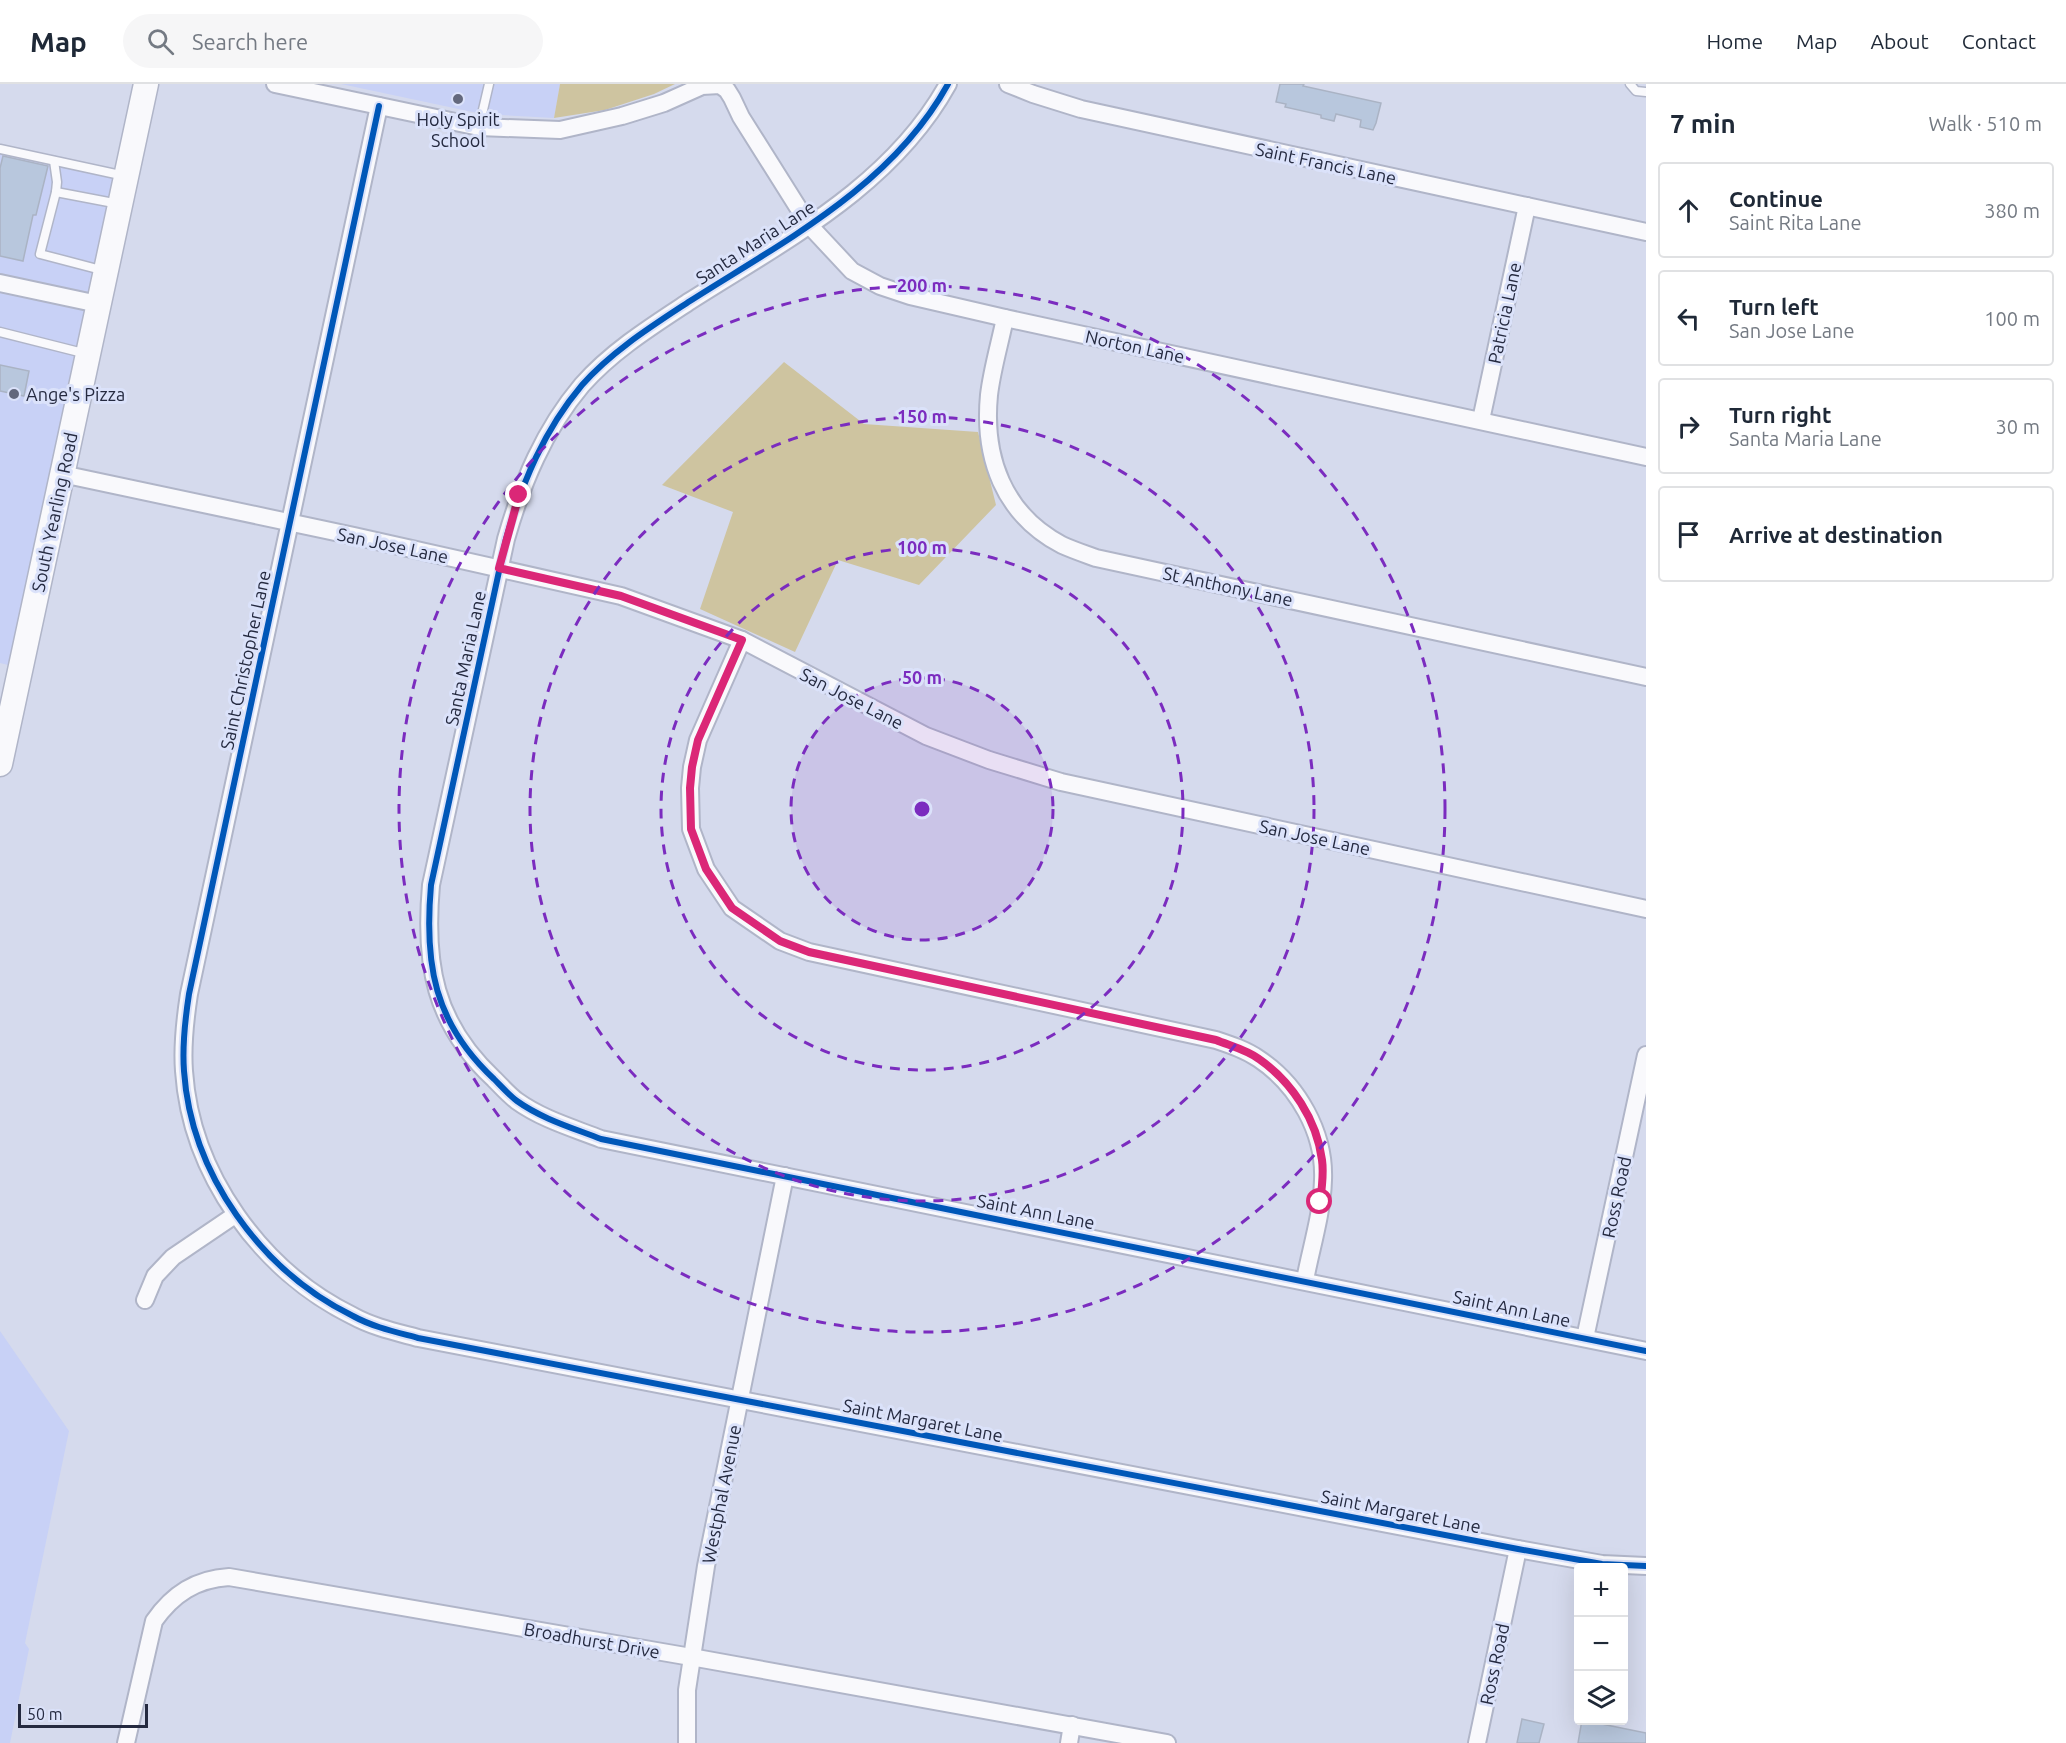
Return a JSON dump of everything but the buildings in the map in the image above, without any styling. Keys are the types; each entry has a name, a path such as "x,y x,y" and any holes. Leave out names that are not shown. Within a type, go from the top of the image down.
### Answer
{"street":[{"name":"South Yearling Road","path":"0,764 146,84"},
{"path":"276,84 478,127 560,130 591,125 664,103 702,86 720,85"},
{"name":"Santa Maria Lane","path":"454,1033 438,996 430,961 428,923 431,885 499,568 519,495 538,451 557,419 583,385 617,352 650,327 840,204 873,177 923,122 948,84"},
{"name":"Saint Francis Lane","path":"1008,84 1081,109 1646,232"},
{"name":"Norton Lane","path":"720,85 727,90 741,117 809,225 852,271 880,286 910,296 1005,318 1646,457"},
{"name":"Saint Christopher Lane","path":"235,1215 211,1171 197,1136 184,1072 184,1034 189,994 379,106"},
{"name":"Patricia Lane","path":"1481,420 1527,206"},
{"path":"0,283 98,304"},
{"name":"St Anthony Lane","path":"1005,318 990,393 988,432 994,465 1008,497 1033,525 1062,544 1096,558 1646,676"},
{"name":"San Jose Lane","path":"62,474 621,596 742,640 828,687 926,736 989,760 1051,779 1646,909"},
{"path":"742,640 698,740 690,788 691,829 698,850 706,869 732,908 780,941 809,952 1216,1040 1259,1058 1295,1093 1307,1112 1322,1159 1320,1202 1305,1280"},
{"name":"Saint Ann Lane","path":"454,1033 483,1069 517,1101 556,1122 601,1139 1646,1351"},
{"name":"Ross Road","path":"1585,1338 1646,1055"},
{"name":"Westphal Avenue","path":"687,1743 687,1690 706,1566 785,1176"},
{"path":"145,1300 155,1276 173,1257 235,1215"},
{"name":"Saint Margaret Lane","path":"235,1215 275,1260 297,1280 338,1308 385,1329 418,1338 1518,1549 1602,1564 1646,1566"},
{"name":"Ross Road","path":"1477,1743 1518,1549"},
{"name":"Broadhurst Drive","path":"126,1743 154,1620 163,1608 183,1590 212,1578 229,1577 1167,1743"},
{"path":"1069,1743 1072,1725"}],"lane":[{"path":"478,127 489,84"},
{"path":"1630,84 1636,91 1646,92"},
{"path":"0,149 126,176"},
{"path":"54,161 56,192 40,254 105,271"},
{"path":"56,192 120,204"},
{"path":"0,332 87,354"}],"shaded area":[{"name":"Holy Spirit School","path":"341,84 560,84 554,118 482,114"},
{"path":"560,84 675,84 654,94 605,110 554,118"},
{"path":"0,149 125,176 21,668 0,663"},
{"path":"784,362 864,424 978,432 996,505 919,585 838,560 795,652 700,609 733,512 662,485"},
{"path":"0,1331 69,1431 25,1643 29,1649 10,1743 0,1743"}],"cycle path":[{"path":"948,84 925,120 867,182 798,233 690,301 619,350 582,385 568,402 545,439 519,498 506,539 431,885 429,941 432,966 437,991 458,1036 474,1058 517,1101 547,1118 601,1139 1646,1351"},
{"path":"379,106 189,994 185,1023 184,1071 189,1109 200,1146 216,1182 237,1215 261,1246 289,1273 320,1297 368,1323 418,1338 1518,1549 1602,1564 1646,1566"}],"place":[{"name":"Holy Spirit School","path":"458,99"},
{"name":"Ange's Pizza","path":"14,394"}],"route":[{"path":"519,495 499,568 621,596 742,640 698,740 692,767 689,806 691,829 706,869 732,908 780,941 809,952 1216,1040 1259,1058 1295,1093 1307,1112 1322,1159 1323,1180 1320,1202"}]}
